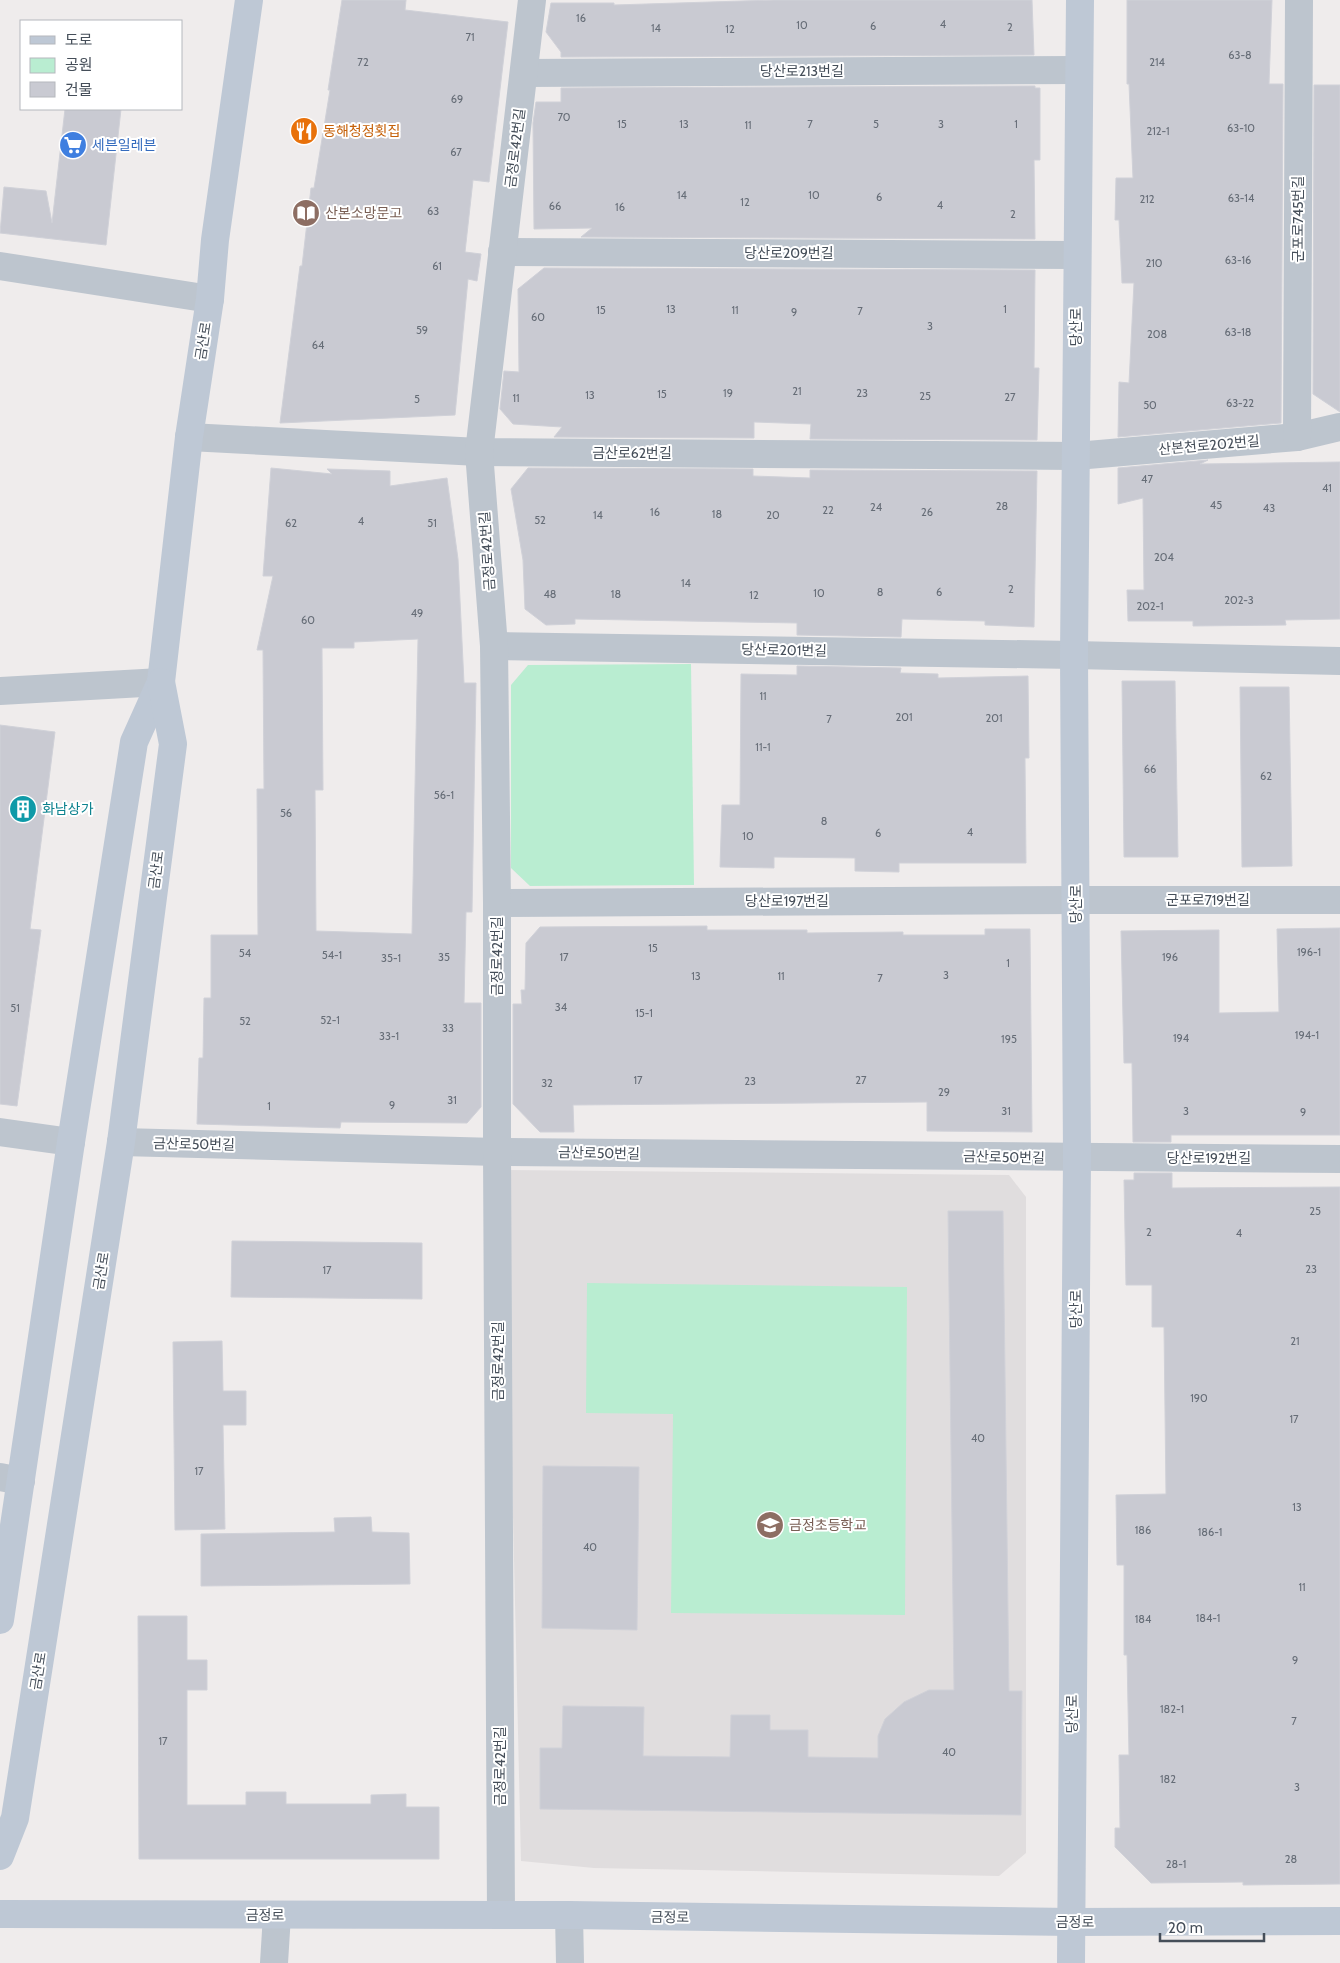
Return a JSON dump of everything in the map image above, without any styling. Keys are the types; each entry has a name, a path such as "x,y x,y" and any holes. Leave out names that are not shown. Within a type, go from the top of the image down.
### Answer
{"street":[{"name":"금산로","path":"0,1856 15,1818 121,1142 173,744 161,682 189,437 210,299 215,240 249,0"},
{"name":"금정로42번길","path":"501,1915 497,1152 498,903 494,646 479,452 532,0"},
{"name":"당산로","path":"1071,1963 1077,1158 1074,655 1076,255 1080,0"},
{"name":"군포로745번길","path":"1298,437 1299,0"},
{"name":"당산로213번길","path":"524,73 1079,70"},
{"name":"당산로209번길","path":"502,252 1076,255"},
{"path":"0,266 210,299"},
{"name":"산본천로202번길","path":"1076,456 1298,437 1340,427"},
{"name":"금산로62번길","path":"189,437 479,452 1076,456"},
{"name":"당산로201번길","path":"494,646 1074,655"},
{"path":"1074,655 1340,661"},
{"name":"금산로","path":"0,1620 10,1479 71,1142 134,742 161,682"},
{"path":"0,691 161,682"},
{"name":"당산로197번길","path":"498,903 1076,900"},
{"name":"군포로719번길","path":"1076,900 1340,900"},
{"path":"0,1132 71,1142"},
{"name":"금산로50번길","path":"121,1142 497,1152 1077,1158"},
{"name":"당산로192번길","path":"1077,1158 1340,1159"},
{"name":"금정로","path":"0,1914 570,1915 1070,1922 1340,1921"},
{"path":"274,1963 277,1915"},
{"path":"570,1915 570,1963"}],"shaded area":[{"name":"금정초등학교","path":"505,1170 1009,1175 1026,1197 1026,1853 999,1876 594,1868 521,1861"}],"green space":[{"path":"691,664 694,885 530,886 511,868 511,685 528,665"},
{"path":"587,1283 907,1287 905,1615 671,1613 673,1414 586,1413"}],"building":[{"path":"342,0 406,0 405,10 508,22 489,182 473,180 465,252 481,254 477,281 468,279 455,415 280,423 311,188 314,188"},
{"path":"774,0 1032,0 1034,55 561,57 561,52 546,32 551,3 614,3 614,5"},
{"path":"1127,0 1272,0 1269,84 1283,84 1281,423 1118,437 1119,382 1129,383 1134,283 1122,283 1119,220 1115,220 1116,178 1133,178 1129,84 1127,84"},
{"path":"1314,85 1340,85 1340,412 1313,394"},
{"path":"1035,86 1035,88 1040,88 1040,160 1034,160 1035,239 581,237 592,228 534,229 533,123 536,102 561,102 561,88"},
{"path":"65,110 121,110 106,245 0,233 4,187 46,191 52,223"},
{"path":"544,268 1035,270 1034,368 1039,368 1037,440 810,439 811,424 754,422 754,438 554,437 562,427 513,424 500,409 504,371 519,372 518,289"},
{"path":"1208,460 1200,464 1340,462 1340,619 1285,620 1286,625 1193,626 1193,621 1128,621 1127,590 1144,590 1143,498 1118,504 1118,468"},
{"path":"271,468 332,474 327,469 390,471 390,486 447,478 458,559 464,683 476,683 472,912 466,912 464,1003 481,1003 481,1107 467,1123 341,1122 340,1128 197,1124 199,1058 203,1058 204,998 211,998 211,935 258,935 257,789 264,789 263,650 257,650 273,576 263,576","holes":["418,639 412,934 316,931 315,790 323,790 322,648 354,648 354,642"]},
{"path":"528,468 753,469 753,476 810,478 810,470 1037,471 1034,627 985,625 985,621 902,619 901,637 797,635 797,623 575,619 575,624 546,625 525,609 523,560 511,489"},
{"path":"797,666 901,668 900,673 938,674 938,678 1028,676 1029,758 1025,758 1026,863 899,863 899,872 855,871 855,858 774,857 774,868 720,867 722,805 740,805 741,674 797,675"},
{"path":"1122,681 1175,681 1178,857 1124,857"},
{"path":"1240,687 1289,687 1292,866 1242,867"},
{"path":"0,725 55,732 30,929 41,930 17,1106 0,1104"},
{"path":"707,926 707,930 807,930 807,933 903,932 903,935 985,935 985,929 1030,929 1032,1132 927,1131 927,1102 573,1105 574,1132 540,1132 513,1104 513,1004 522,1004 521,990 525,990 526,943 540,927"},
{"path":"1340,928 1340,1135 1171,1135 1171,1142 1133,1142 1132,1063 1124,1063 1121,931 1219,930 1219,1013 1279,1012 1277,929"},
{"path":"1134,1173 1172,1173 1172,1188 1340,1187 1340,1884 1243,1885 1243,1882 1151,1883 1115,1847 1115,1828 1120,1828 1119,1755 1129,1755 1127,1655 1124,1655 1124,1565 1117,1565 1116,1495 1166,1494 1164,1327 1152,1327 1152,1285 1126,1285 1124,1180 1134,1180"},
{"path":"948,1211 1003,1211 1009,1691 1022,1691 1021,1815 540,1809 540,1748 562,1748 563,1706 644,1707 643,1756 730,1757 731,1715 770,1715 770,1730 808,1730 808,1757 878,1758 878,1736 885,1719 904,1702 929,1690 954,1690"},
{"path":"232,1241 422,1243 422,1299 231,1297"},
{"path":"222,1341 223,1391 246,1391 246,1425 223,1425 225,1529 175,1530 173,1342"},
{"path":"543,1466 639,1467 637,1630 542,1628"},
{"path":"371,1517 372,1532 409,1533 410,1584 201,1586 201,1534 335,1532 334,1518"},
{"path":"138,1616 187,1616 187,1660 207,1660 207,1690 187,1690 187,1805 246,1805 246,1792 286,1792 286,1804 371,1804 371,1795 406,1794 406,1807 439,1807 439,1859 139,1859"}],"place":[{"name":"동해청정횟집","path":"304,131"},
{"name":"세븐일레븐","path":"73,145"},
{"name":"산본소망문고","path":"306,213"},
{"name":"화남상가","path":"23,809"},
{"name":"금정초등학교","path":"770,1525"}]}
